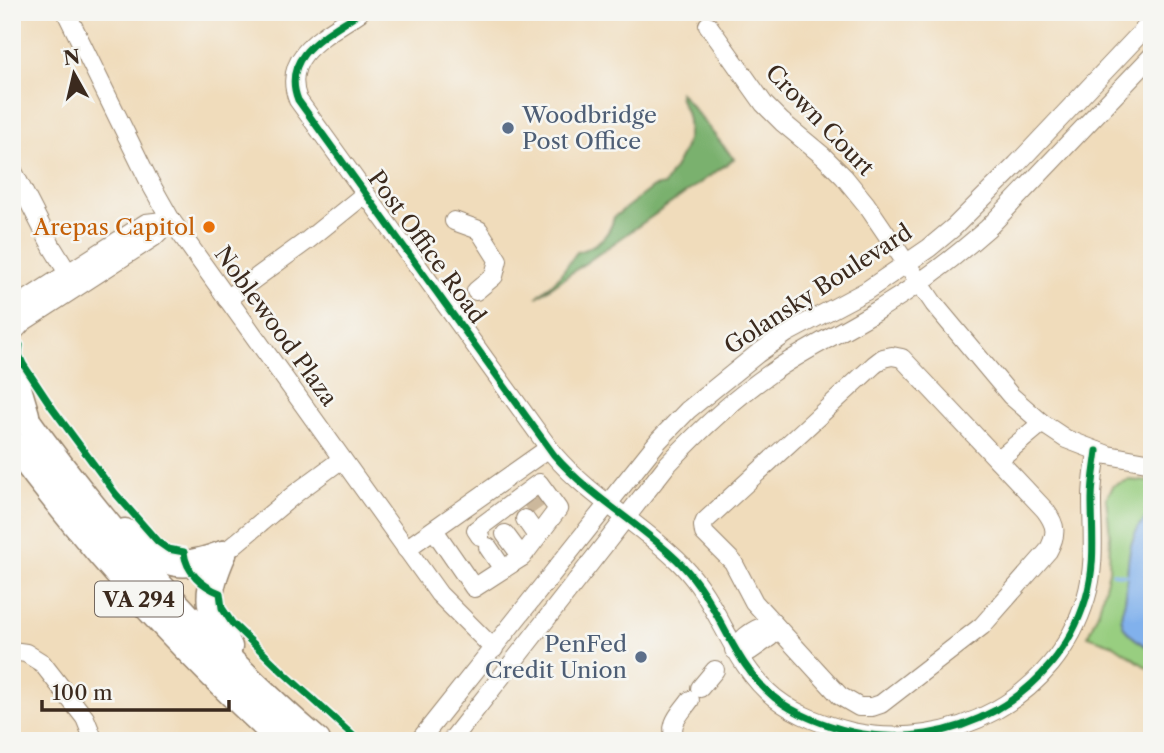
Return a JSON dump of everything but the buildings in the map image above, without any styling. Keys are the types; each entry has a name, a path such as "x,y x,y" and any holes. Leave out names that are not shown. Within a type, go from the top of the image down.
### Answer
{"highway":[{"path":"12,368 20,410"},
{"name":"VA 294","path":"20,410 97,514 173,601 317,741"},
{"name":"VA 294","path":"12,443 123,581 217,680 282,741"},
{"path":"97,514 170,563 194,564 223,554"},
{"path":"223,554 211,583 211,605 214,619 242,671"}],"street":[{"name":"Noblewood Plaza","path":"66,12 171,220 451,608 494,649"},
{"name":"Post Office Road","path":"360,12 308,49 299,59 293,80 298,100 570,474 685,568 714,608 734,650 752,676 778,700 796,712 839,729 883,737 911,737 955,729 996,711 1024,692 1060,652 1086,599 1093,565 1093,489 1097,451"},
{"name":"Golansky Boulevard","path":"419,741 659,440 719,382 787,333 866,291 906,265 953,228 1152,22"},
{"name":"Crown Court","path":"708,25 764,104 844,177 866,204 919,284 1003,387 1042,423 1066,439 1097,451 1152,463"},
{"name":"Golansky Boulevard","path":"451,741 674,458 740,396 810,348 919,284 960,253 988,229 1152,56"},
{"path":"12,169 68,273"},
{"path":"227,299 365,194"},
{"path":"12,309 146,223 171,220"},
{"path":"12,334 23,322 154,237 171,220"},
{"path":"454,221 480,230 498,260 494,276 476,291"},
{"path":"883,358 902,358 1045,510 1055,524 1056,537 1048,551 982,626 881,704 859,707 848,702 774,624 754,602 733,562 704,533 705,521 883,358"},
{"path":"998,460 1042,423"},
{"path":"407,549 549,448"},
{"path":"223,554 296,493 342,459"},
{"path":"434,530 474,588 522,556 528,510 502,481"},
{"path":"503,569 476,530 499,524 528,510"},
{"path":"499,524 522,556"},
{"path":"734,650 750,651 770,636 774,624"},
{"path":"12,652 26,653 42,663 85,718 91,733 90,741"},
{"path":"677,741 673,734 673,725 715,670"}],"green space":[{"path":"679,91 734,159 537,297 557,279 577,252 596,244 605,236 614,217 653,187 664,185 687,142 688,122"},
{"path":"1129,480 1152,482 1152,512 1138,530 1130,549 1122,617 1129,633 1152,651 1152,671 1114,645 1088,636 1099,610 1109,571 1110,534 1106,498 1114,485"}],"water":[{"path":"1152,512 1152,651 1129,633 1121,616 1126,597 1130,549 1137,529"}],"waterway":[{"path":"1113,573 1126,575"}],"tunnel":[{"path":"530,499 538,510"}],"cycle path":[{"path":"360,12 322,37 302,58 296,70 294,84 298,100 554,455 584,485 667,550 682,565 707,598 747,668 775,698 793,710 852,732 890,736 927,734 962,725 995,710 1025,690 1051,664 1071,633 1086,598 1092,561 1092,493 1097,451"},
{"path":"12,342 20,345 19,355 23,364 115,493 158,542 168,549 184,552 188,566 196,577 220,593 222,608 232,623 359,741"}],"place":[{"name":"Woodbridge Post Office","path":"508,128"},
{"name":"Arepas Capitol","path":"209,227"},
{"name":"PenFed Credit Union","path":"641,657"}]}
